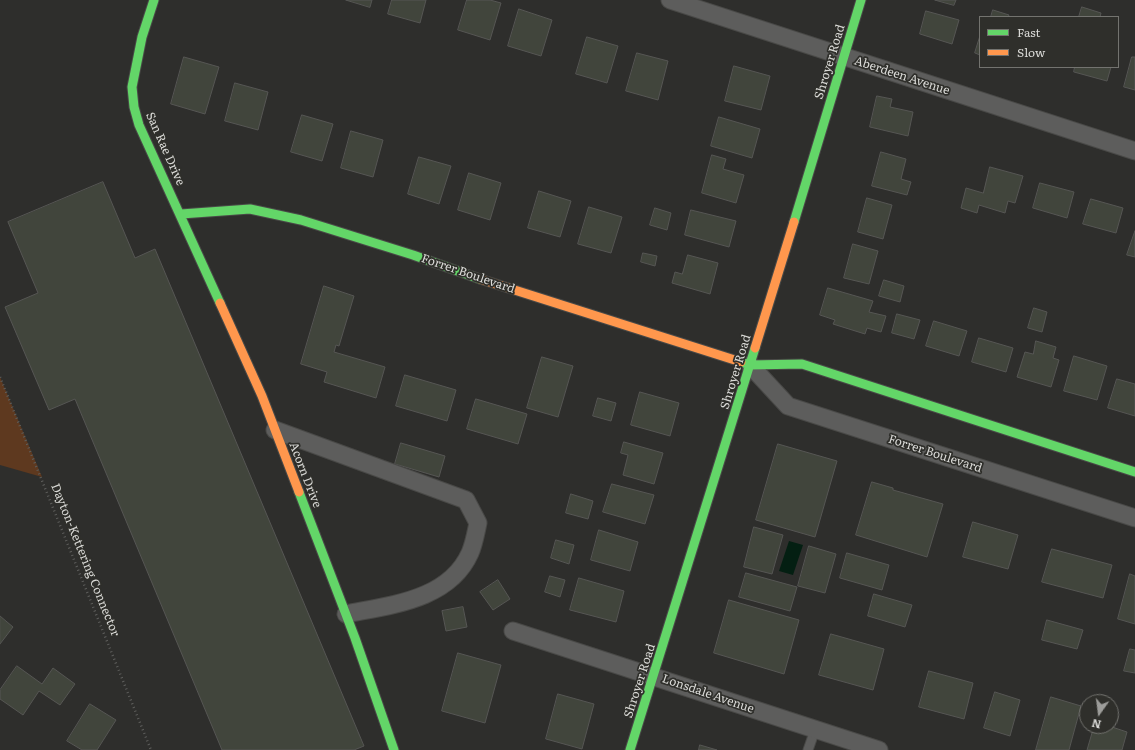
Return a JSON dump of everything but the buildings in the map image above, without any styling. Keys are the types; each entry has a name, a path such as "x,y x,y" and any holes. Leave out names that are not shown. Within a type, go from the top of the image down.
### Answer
{"street":[{"name":"San Rae Drive","path":"154,0 142,37 132,87 134,107 139,125 181,214"},
{"name":"Aberdeen Avenue","path":"670,0 1135,151"},
{"name":"Shroyer Road","path":"630,750 750,365 861,0"},
{"name":"Forrer Boulevard","path":"181,214 218,210 250,209 301,220 509,289 610,319 750,365 802,364 1135,472"},
{"name":"Acorn Drive","path":"181,214 262,396 346,614 394,750"},
{"name":"Forrer Boulevard","path":"750,365 788,406 1135,518"},
{"path":"275,430 466,500 478,523 470,553 450,582 412,600 346,614"},
{"name":"Lonsdale Avenue","path":"513,631 879,750"}],"lane":[{"path":"808,750 815,730"}],"path":[{"name":"Dayton-Kettering Connector","path":"0,377 151,750"}],"shaded area":[{"path":"0,377 42,477 0,465"},
{"path":"789,541 803,545 793,575 779,571"}],"traffic: fast":[{"path":"154,0 142,37 132,87 134,107 139,125 220,303"},
{"path":"794,222 861,0"},
{"path":"181,214 250,209 301,220 413,255 480,279"},
{"path":"630,750 755,348"},
{"path":"741,362 750,365 802,364 1135,472"},
{"path":"299,492 355,638 394,750"}],"traffic: slow":[{"path":"755,348 794,222"},
{"path":"480,279 741,362"},
{"path":"220,303 262,396 299,492"}]}
